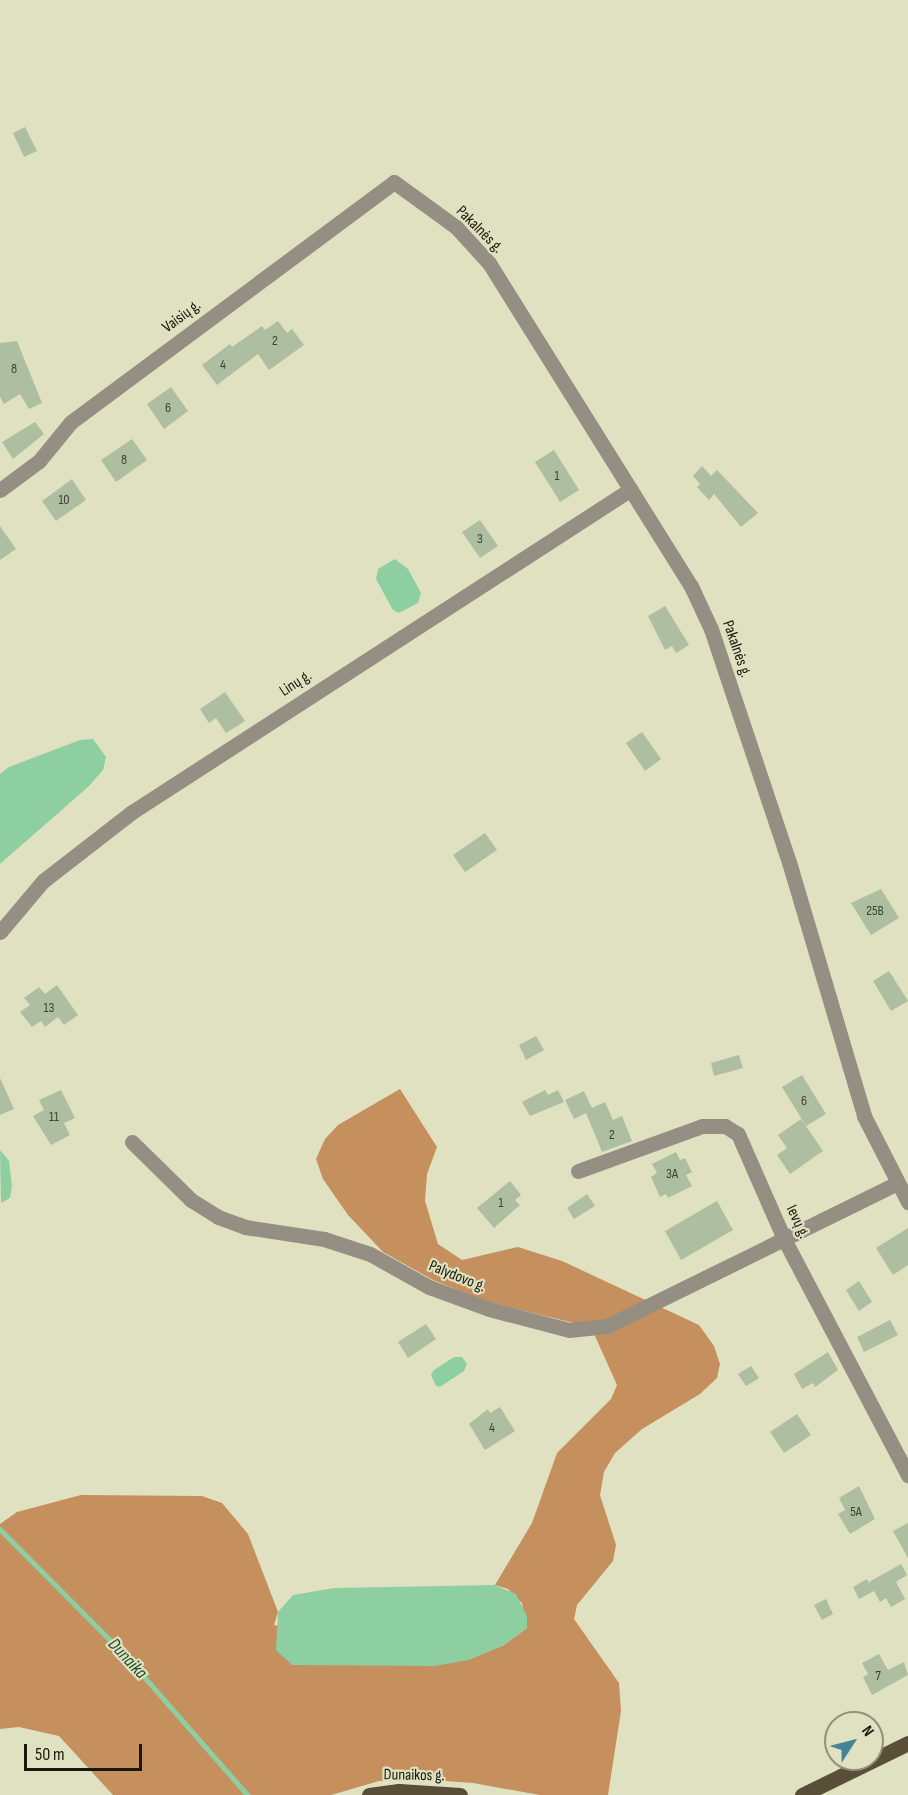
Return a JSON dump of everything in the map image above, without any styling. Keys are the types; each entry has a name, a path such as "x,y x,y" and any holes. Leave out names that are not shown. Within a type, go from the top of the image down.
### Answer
{"main road":[{"path":"802,1795 908,1743"},
{"name":"Dunaikos g.","path":"369,1795 399,1791 460,1795"}],"street":[{"name":"Pakalnės g.","path":"394,182 456,227 489,263 691,586 711,629 789,862 864,1116 896,1184 908,1202"},
{"name":"Vaisių g.","path":"0,490 39,461 71,422 394,182"},
{"name":"Linų g.","path":"0,932 44,881 132,812 631,489"},
{"name":"Ievų g.","path":"578,1171 702,1125 725,1126 738,1134 784,1239 908,1475"},
{"name":"Palydovo g.","path":"132,1142 183,1192 218,1217 245,1227 324,1239 370,1254 429,1287 489,1309 569,1329 607,1326 896,1184"}],"shaded area":[{"path":"395,559 408,569 421,593 418,603 399,613 393,610 376,579 378,569"},
{"path":"93,739 106,757 103,770 88,787 0,864 0,774 9,767 80,740"},
{"path":"400,1089 437,1147 427,1174 425,1201 438,1244 462,1260 518,1247 562,1261 699,1325 714,1346 720,1364 717,1378 700,1394 642,1429 615,1453 604,1472 600,1495 616,1545 613,1561 577,1605 574,1619 619,1683 621,1711 608,1795 540,1795 473,1783 416,1779 379,1781 331,1795 113,1795 59,1736 19,1727 0,1729 0,1524 17,1512 81,1495 202,1496 222,1503 248,1534 278,1612 274,1625 468,1660 504,1645 527,1628 522,1603 508,1589 495,1585 532,1523 557,1453 611,1399 617,1385 595,1336 578,1324 485,1301 433,1280 383,1252 348,1215 323,1179 316,1159 325,1139 338,1125"},
{"path":"0,1150 9,1161 12,1186 10,1198 1,1203"},
{"path":"454,1357 462,1357 467,1364 464,1371 440,1387 436,1386 431,1375 434,1370"},
{"path":"495,1585 516,1594 527,1616 527,1628 504,1645 468,1660 435,1666 292,1665 276,1650 278,1612 293,1595 334,1588"}],"building":[{"path":"25,127 37,151 24,157 13,133"},
{"path":"278,321 287,333 292,329 304,345 269,370 258,354 217,385 202,365 230,344 232,347 262,326 265,330"},
{"path":"17,341 42,403 29,409 20,394 4,404 0,397 0,343"},
{"path":"171,387 188,411 164,429 147,404"},
{"path":"35,422 44,434 13,459 2,442"},
{"path":"132,439 147,460 116,482 101,460"},
{"path":"554,450 579,490 560,502 535,462"},
{"path":"702,466 711,476 717,470 758,513 741,527 714,494 709,500 697,487 700,484 693,476"},
{"path":"72,479 86,500 56,521 42,501"},
{"path":"480,520 498,546 480,558 462,532"},
{"path":"0,526 16,549 0,560"},
{"path":"665,606 689,645 676,653 672,646 665,650 648,616"},
{"path":"225,692 245,721 226,733 216,718 209,723 200,709"},
{"path":"642,732 661,759 645,771 626,743"},
{"path":"485,833 497,850 465,872 453,855"},
{"path":"881,889 899,918 871,935 851,903"},
{"path":"889,971 908,1001 891,1011 873,981"},
{"path":"57,985 78,1015 64,1025 58,1017 45,1027 41,1021 32,1027 20,1012 30,1005 24,998 39,987 45,994"},
{"path":"536,1036 544,1050 526,1060 519,1045"},
{"path":"739,1055 743,1068 714,1076 711,1063"},
{"path":"802,1075 826,1114 806,1126 782,1087"},
{"path":"0,1078 14,1109 0,1115"},
{"path":"61,1090 75,1118 64,1123 70,1135 51,1145 33,1116 44,1110 39,1100"},
{"path":"545,1090 548,1095 558,1090 564,1102 530,1116 522,1102"},
{"path":"584,1091 592,1108 605,1102 613,1120 622,1116 632,1141 602,1152 586,1113 574,1119 565,1100"},
{"path":"801,1119 823,1151 790,1174 777,1155 787,1148 778,1135"},
{"path":"676,1152 680,1160 685,1158 692,1172 686,1175 692,1186 668,1198 666,1194 660,1197 651,1177 657,1173 652,1164"},
{"path":"510,1181 521,1195 515,1200 520,1205 494,1228 477,1208"},
{"path":"587,1194 595,1206 574,1219 567,1208"},
{"path":"717,1201 733,1230 681,1260 665,1231"},
{"path":"908,1228 908,1265 893,1275 876,1248"},
{"path":"859,1281 872,1302 859,1311 846,1290"},
{"path":"890,1320 898,1335 864,1352 857,1337"},
{"path":"426,1324 436,1339 408,1358 398,1342"},
{"path":"828,1352 838,1370 815,1387 813,1383 802,1389 794,1374"},
{"path":"751,1366 759,1378 746,1386 738,1374"},
{"path":"500,1407 515,1431 485,1450 469,1424 488,1409 490,1413"},
{"path":"797,1414 811,1435 784,1453 770,1432"},
{"path":"859,1486 875,1519 850,1534 838,1514 845,1510 839,1498"},
{"path":"908,1523 908,1558 893,1531"},
{"path":"901,1564 907,1575 896,1582 905,1599 891,1607 886,1598 880,1602 874,1591 859,1599 853,1587 867,1579 872,1589 869,1582"},
{"path":"826,1599 833,1614 822,1620 814,1605"},
{"path":"879,1654 888,1670 904,1662 908,1675 872,1695 863,1677 868,1674 862,1663"}],"waterway":[{"name":"Dunaika","path":"0,1529 127,1657 248,1795"}]}
